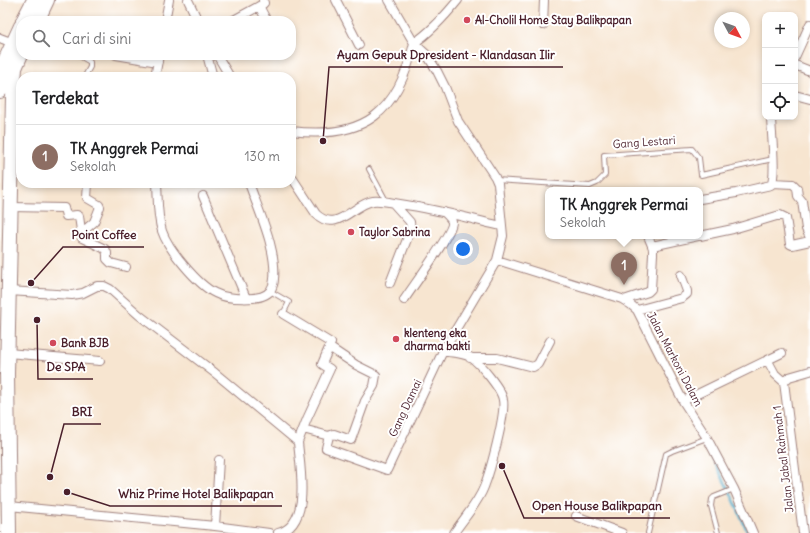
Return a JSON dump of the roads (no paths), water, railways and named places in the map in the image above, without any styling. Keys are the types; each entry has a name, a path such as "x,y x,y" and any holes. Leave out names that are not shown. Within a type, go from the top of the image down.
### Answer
{"highway":[{"path":"26,16 34,0"},
{"path":"39,16 47,0"},
{"path":"0,91 3,65 16,36"},
{"path":"9,533 4,379 8,353 13,97 15,68 11,45"}],"street":[{"path":"166,16 169,0"},
{"path":"188,0 196,16"},
{"path":"336,0 359,45"},
{"path":"389,0 414,43 427,55 437,71 458,121 496,180 503,236 497,260"},
{"path":"296,132 304,133 344,130 370,120 393,98 409,65 414,43 424,36 458,0"},
{"path":"543,25 544,0"},
{"path":"240,16 261,3 265,16"},
{"path":"798,50 810,24"},
{"path":"156,72 158,60"},
{"path":"208,60 212,72"},
{"path":"220,60 227,72"},
{"path":"798,66 810,71"},
{"path":"798,96 810,100"},
{"path":"771,120 774,167 772,183"},
{"path":"703,198 750,190 771,185 772,183 793,184 796,186 798,196 802,201 806,229 810,239 792,245 790,244 786,218 780,215 733,229 703,235"},
{"path":"296,184 316,214 320,218 327,221 334,221 347,216 359,207 373,201 430,208 502,226"},
{"path":"82,238 87,228 94,222 100,207 87,198 88,188"},
{"path":"157,188 162,232 183,265 198,280 215,293 233,298 256,298 263,296 270,291 274,280 273,253 251,188"},
{"path":"203,196 246,298"},
{"path":"390,283 412,226 393,203"},
{"path":"11,207 64,208 66,216 79,216 82,238"},
{"path":"404,300 452,225 451,220 444,211"},
{"path":"82,238 105,249 107,259 110,263 126,268"},
{"path":"624,300 648,292 651,289 653,260 652,246 649,239"},
{"path":"652,246 685,239"},
{"name":"Jalan Markoni Dalam","path":"497,260 624,300 637,310 683,401 707,438 734,489 753,533"},
{"name":"Gang Damai","path":"329,436 326,448 388,470 442,354 497,260"},
{"path":"637,310 685,296 687,291 681,275"},
{"path":"9,291 72,295 83,293 97,286 110,288 139,315 215,372 298,442"},
{"path":"278,533 291,530 301,505 298,442 330,369 322,364 330,342 283,314"},
{"path":"442,354 470,358 496,358 533,367 538,364 550,341"},
{"path":"303,429 329,436 334,434 351,440 365,401 374,386 376,375 356,365 329,347"},
{"path":"8,353 100,361"},
{"path":"683,401 782,354"},
{"path":"454,533 484,487 497,443 504,407 500,391 488,376 470,358"},
{"path":"768,361 775,374 784,382 789,377 810,371"},
{"name":"Jalan Jabal Rahmah 1","path":"784,382 803,533"},
{"path":"215,526 219,460"},
{"path":"9,506 215,526 269,533"},
{"path":"576,516 621,533"}],"lane":[{"path":"87,72 90,67 90,62 88,60"},
{"name":"Gang Lestari","path":"496,180 590,186 597,183 605,175 604,155 692,150 699,158 701,175 773,159"},
{"path":"369,169 384,197 384,202"},
{"path":"270,291 289,302 283,314"},
{"path":"648,533 666,454 672,450 707,438"},
{"path":"718,533 712,506 712,499 734,489"}],"waterway":[{"path":"699,432 734,500 748,533"}],"place":[{"name":"Al-Cholil Home Stay Balikpapan","path":"467,20"},
{"name":"Ayam Gepuk Dpresident - Klandasan Ilir","path":"323,141"},
{"name":"Taylor Sabrina","path":"351,232"},
{"name":"Point Coffee","path":"31,283"},
{"name":"TK Anggrek Permai","path":"624,285"},
{"name":"De SPA","path":"37,320"},
{"name":"klenteng eka dharma bakti","path":"396,339"},
{"name":"Bank BJB","path":"53,343"},
{"name":"Open House Balikpapan","path":"502,466"},
{"name":"BRI","path":"50,477"},
{"name":"Whiz Prime Hotel Balikpapan","path":"67,492"}]}
